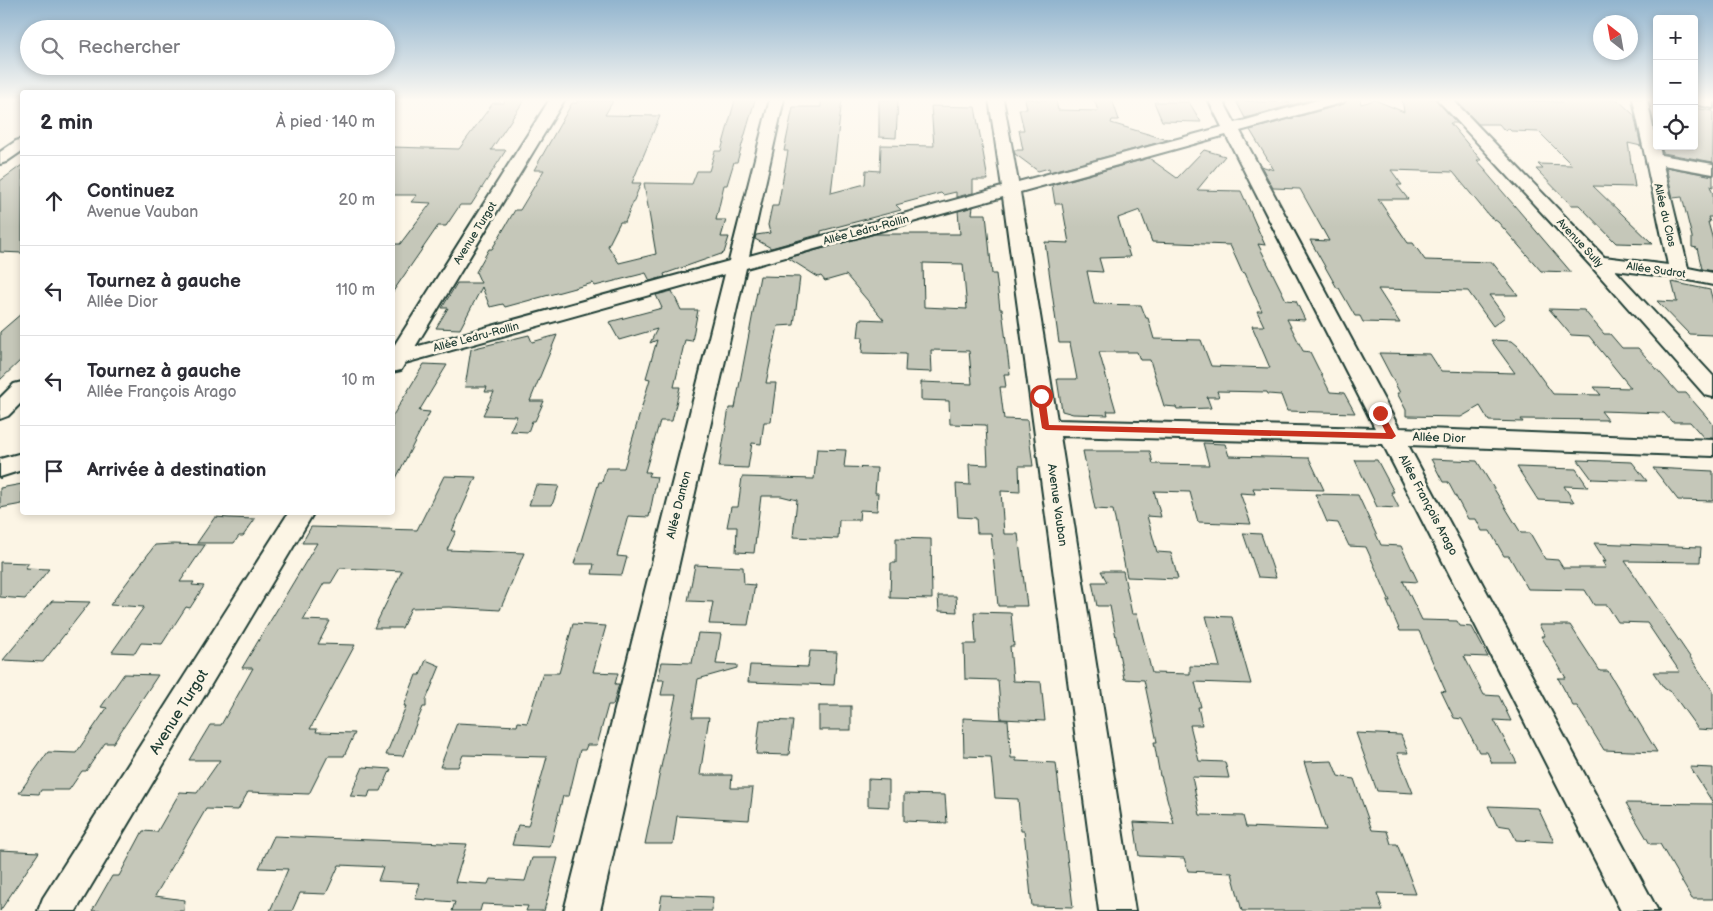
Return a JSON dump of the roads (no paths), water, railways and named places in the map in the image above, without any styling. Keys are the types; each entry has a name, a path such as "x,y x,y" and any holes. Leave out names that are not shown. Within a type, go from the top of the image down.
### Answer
{"street":[{"name":"Avenue Turgot","path":"395,360 531,142"},
{"name":"Allée Danton","path":"582,911 767,142"},
{"name":"Avenue Vauban","path":"1003,142 1117,911"},
{"name":"Allée Ledru-Rollin","path":"395,362 737,265 1188,142"},
{"name":"Allée François Arago","path":"1236,142 1640,911"},
{"name":"Avenue Sully","path":"1484,142 1598,262 1713,390"},
{"name":"Allée du Clos","path":"1649,142 1679,272"},
{"path":"0,159 20,145"},
{"path":"1652,158 1713,169"},
{"name":"Allée Sudrot","path":"1598,262 1679,272 1713,279"},
{"path":"0,411 20,391"},
{"name":"Allée Dior","path":"1046,428 1392,436 1713,448"},
{"path":"0,468 20,463"},
{"name":"Avenue Turgot","path":"56,911 300,515"}]}
